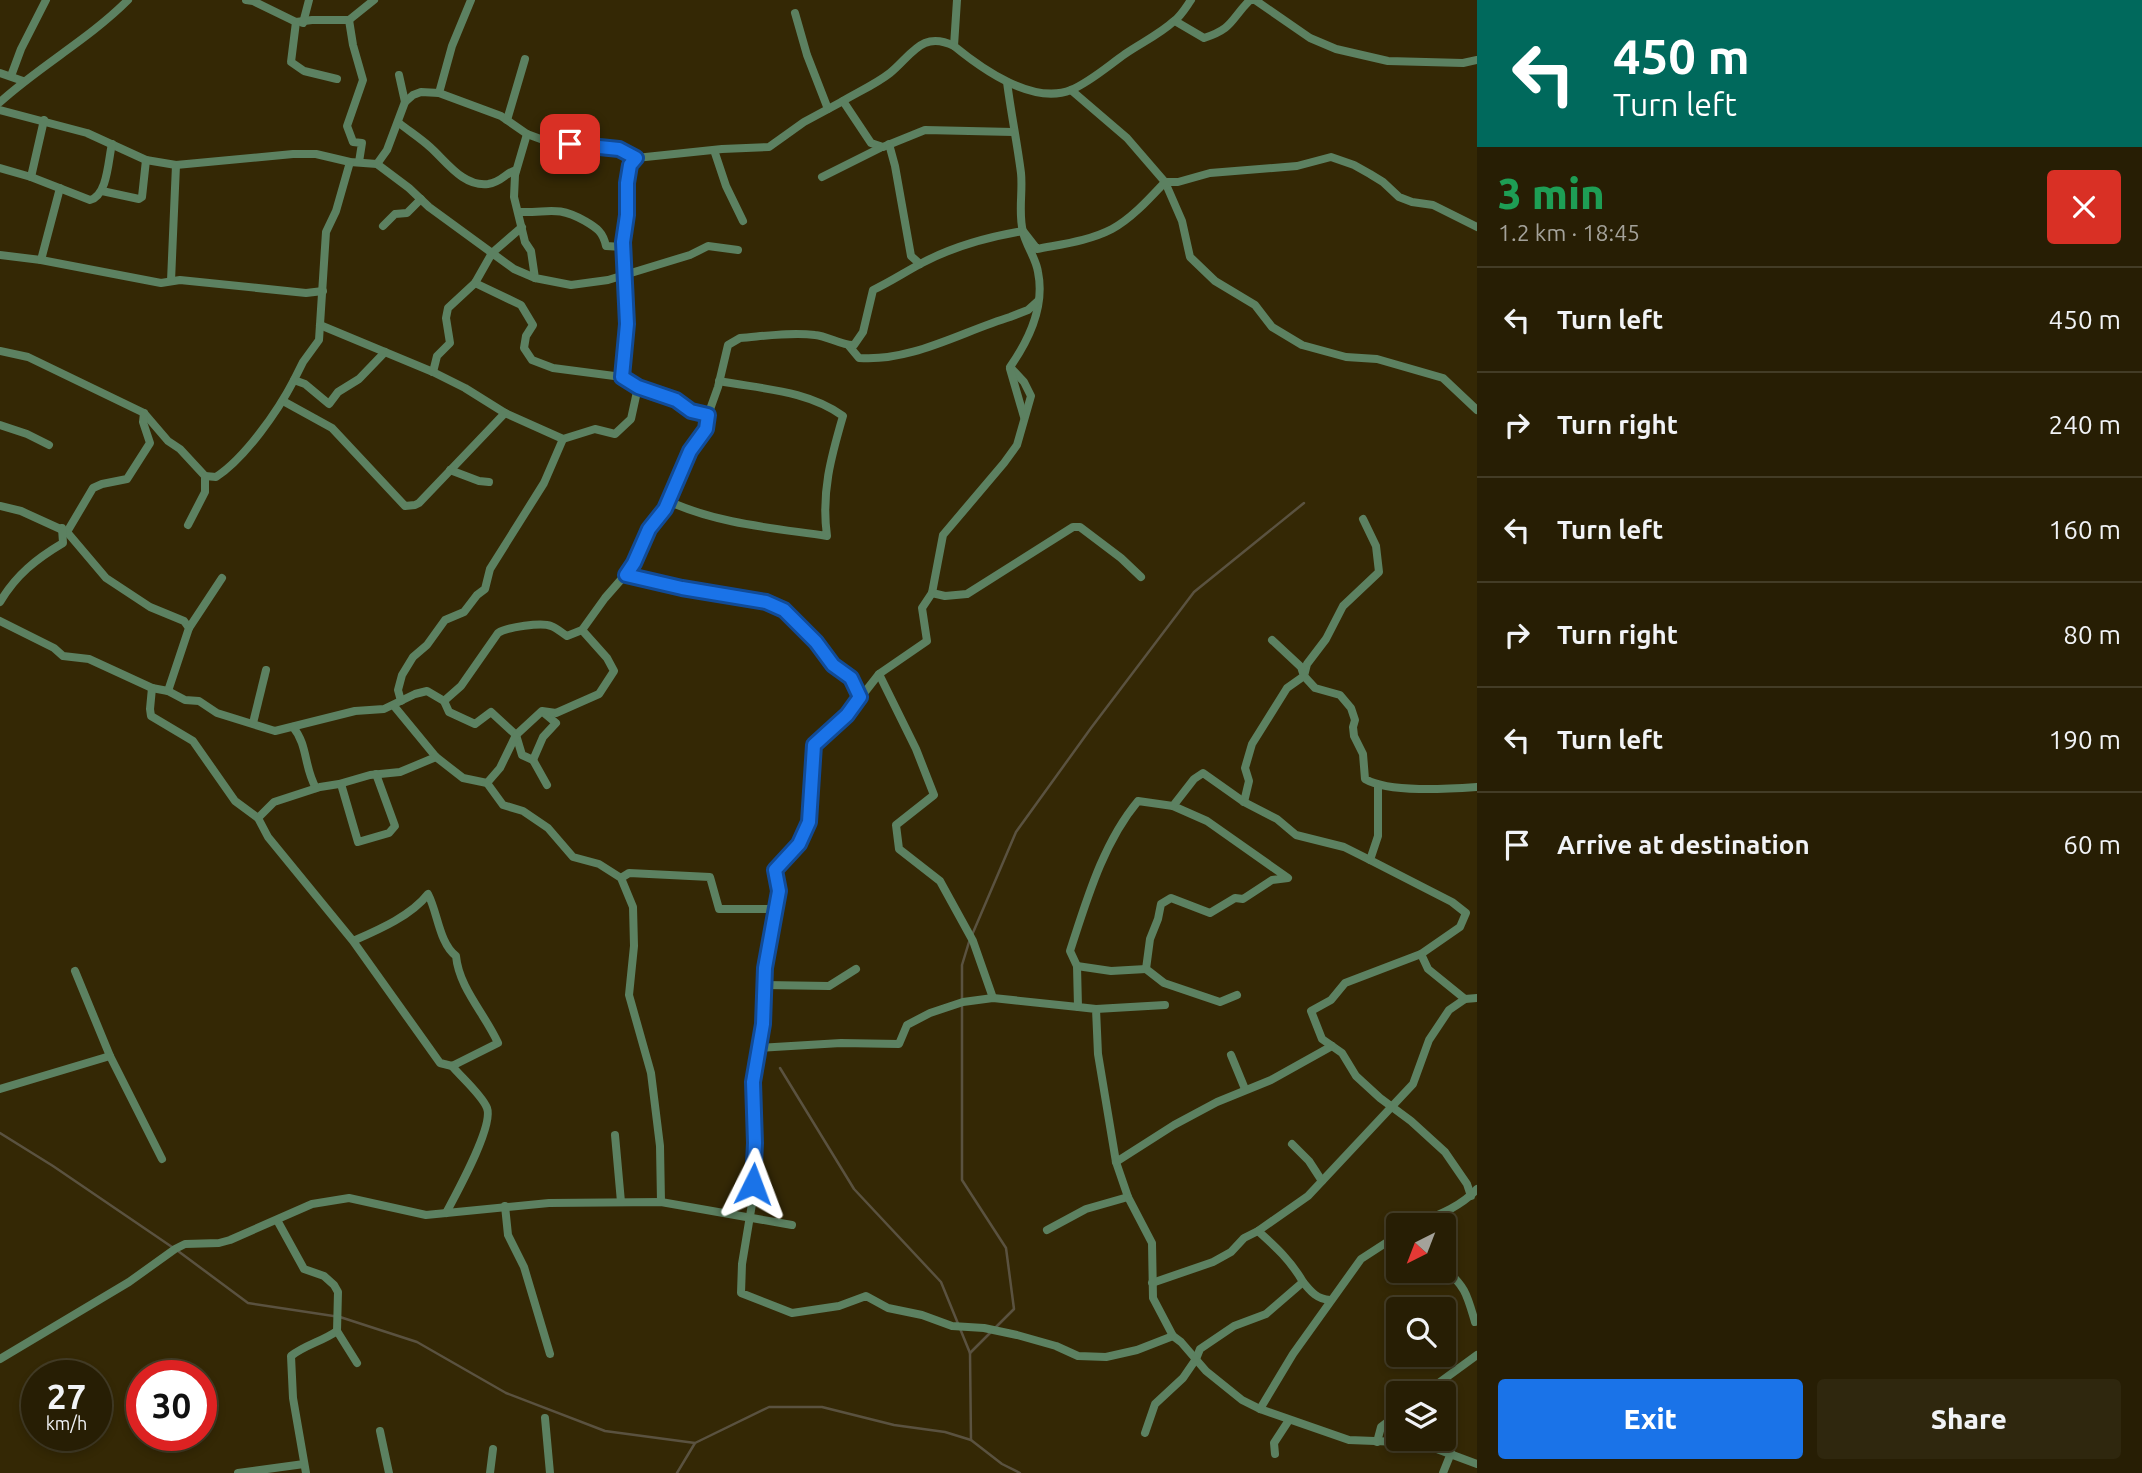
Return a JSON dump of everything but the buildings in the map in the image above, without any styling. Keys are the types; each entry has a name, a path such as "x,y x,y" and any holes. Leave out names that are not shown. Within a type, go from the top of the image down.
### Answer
{"street":[{"path":"11,76 21,49 46,0"},
{"path":"0,102 23,81 110,19 128,0"},
{"path":"251,0 299,23 312,20 349,20 374,0"},
{"path":"309,0 299,23 291,62 304,71 337,79"},
{"path":"439,93 452,46 471,0"},
{"path":"954,46 957,0"},
{"path":"405,102 421,92 439,93 480,106 527,134 546,141 619,149 636,158 769,147 804,122 890,73 923,42 943,41 954,46 979,67 1007,82 1022,88 1056,93 1071,90 1175,21 1191,0"},
{"path":"1175,21 1204,38 1221,32 1235,20 1250,0 1254,0 1310,38 1336,49 1388,61 1462,63 1477,60"},
{"path":"795,13 807,55 828,109"},
{"path":"0,351 27,357 144,412 168,441 180,449 205,476 216,477 233,464 283,401 303,362 319,340 326,232 362,143 353,142 347,126 363,80 349,20"},
{"path":"506,120 525,59"},
{"path":"0,73 23,81"},
{"path":"377,164 387,150 405,102 399,75"},
{"path":"1007,82 1021,174 1023,231 1039,273 1039,299 1034,322 1025,345 1010,367 1024,382 1031,396 1017,445 943,535 932,593 922,608 927,641 878,674 847,715 814,745 809,822 799,844 775,870 779,891 764,985 763,1024 753,1082 755,1143 741,1293 792,1312 839,1306 866,1296 888,1308 922,1315 952,1326 984,1328 1056,1346 1078,1356 1106,1357 1137,1350 1173,1336"},
{"path":"1071,90 1127,138 1165,182 1182,221 1190,257 1215,281 1255,305 1272,327 1301,345 1346,357 1377,359 1443,378 1477,410"},
{"path":"843,101 871,143 886,146"},
{"path":"0,110 88,133 146,160 176,164 278,154 316,154 377,164 513,269 535,278 570,285 608,280 690,255 708,246 738,250"},
{"path":"31,177 44,120"},
{"path":"399,123 428,145 451,168 473,182 480,184 501,181 516,170"},
{"path":"822,177 873,149 925,130 1013,132"},
{"path":"527,134 516,170 514,197 516,208 520,212 525,242 531,251 535,278"},
{"path":"0,168 90,200 95,199 102,191 111,144"},
{"path":"886,146 895,166 911,256 920,264"},
{"path":"714,150 726,186 743,221"},
{"path":"1023,231 1037,249 1069,243 1112,229 1130,216 1165,182 1178,182 1210,173 1297,166 1331,157 1370,174 1399,197 1433,205 1477,227"},
{"path":"622,377 627,324 623,247 627,183 630,165 636,158"},
{"path":"102,191 139,200 142,197 146,160"},
{"path":"171,281 176,164"},
{"path":"41,260 60,188"},
{"path":"383,226 395,214 407,213 421,199"},
{"path":"520,212 568,212 596,227 604,235 606,246 623,247"},
{"path":"433,372 437,356 450,344 446,318 448,307 475,283 492,253 522,227"},
{"path":"849,346 858,342 863,332 873,290 950,250 989,237 1023,231"},
{"path":"0,255 41,260 139,281 162,283 180,280 306,293 323,291"},
{"path":"475,283 521,305 533,325 526,336 524,348 532,360 553,368 622,377 638,387 676,400 691,411 708,415"},
{"path":"444,701 461,686 502,630 549,625 567,636 582,630 626,575 649,529 668,501 690,451 706,429 728,345 740,338 813,334 849,346 859,358 898,356 1028,310 1039,299"},
{"path":"320,325 433,372 505,413 562,439 595,429 615,434 631,419 638,387"},
{"path":"294,380 305,384 330,404 338,392 359,379 385,352"},
{"path":"668,501 701,514 769,530 827,536 823,510 824,492 830,459 843,416 828,405 777,390 719,381"},
{"path":"283,401 331,428 405,506 419,503 505,413"},
{"path":"0,602 14,579 38,558 63,543 64,530 93,488 127,479 150,443 143,422 144,412"},
{"path":"0,425 27,434 49,446"},
{"path":"562,439 544,484 490,569 485,589 464,611 445,620 427,646 413,657 402,675 397,690 397,704 436,757 463,778 486,783 503,805 523,811 548,828 573,857 599,864 621,878 633,907 634,946 629,995 651,1073 660,1146 661,1202"},
{"path":"450,470 478,481 489,482"},
{"path":"188,525 205,492 205,476"},
{"path":"0,506 21,511 64,530 106,578 150,607 184,621 189,628"},
{"path":"1244,802 1249,781 1245,768 1252,744 1287,688 1304,676 1307,664 1326,639 1343,606 1379,572 1376,546 1363,519"},
{"path":"932,593 945,596 967,594 1073,527 1080,527 1141,577"},
{"path":"626,575 682,588 766,602 784,610 816,642 833,665 851,678 860,697"},
{"path":"167,691 189,628 222,578"},
{"path":"0,621 54,648 63,656 89,659 152,688 167,691 185,700 199,701 217,713 275,731 355,711 384,709 427,691 444,701 449,712 475,724 491,712 516,736 522,755 533,760 547,785"},
{"path":"542,711 556,713 599,694 614,671 607,658 582,630"},
{"path":"1272,640 1301,667 1304,676 1315,688 1340,695 1351,708 1355,720 1354,736 1363,754 1365,779 1391,787 1477,787"},
{"path":"253,723 266,670"},
{"path":"878,674 916,749 934,795 896,825 899,849 940,881 971,937 993,998"},
{"path":"152,688 151,716 193,741 235,801 258,818 275,845 353,941 440,1063 452,1066 487,1107 489,1119 446,1213"},
{"path":"486,783 500,768 516,736 542,711"},
{"path":"533,760 543,737 556,723 542,711"},
{"path":"293,727 305,746 310,779 316,788"},
{"path":"258,818 274,802 316,788 376,774 400,772 436,757"},
{"path":"1173,806 1194,779 1203,773 1244,802 1276,819 1296,835 1344,847 1452,902 1466,914 1460,927 1421,954 1345,983 1331,1000 1311,1011 1322,1039 1342,1054 1356,1076 1445,1152 1474,1193 1444,1213"},
{"path":"341,783 358,842 389,833 395,826 376,774"},
{"path":"1370,860 1378,836 1378,785"},
{"path":"1078,1006 1077,966 1070,951 1086,902 1121,821 1138,801 1173,806 1207,821 1288,878 1272,880 1243,899 1235,898 1210,913 1171,898 1161,904 1150,939 1146,969"},
{"path":"621,878 629,873 710,877 719,909 775,909"},
{"path":"353,941 375,932 428,894 448,949 456,956 458,974 488,1021 498,1043 452,1066"},
{"path":"1421,954 1428,969 1465,999"},
{"path":"1077,966 1111,971 1146,969 1164,983 1220,1002 1237,995"},
{"path":"764,985 829,986 856,969"},
{"path":"75,971 110,1056 162,1159"},
{"path":"759,1048 841,1043 899,1044 907,1026 930,1013 961,1002 993,998 1096,1009 1165,1005"},
{"path":"1152,1283 1213,1262 1231,1252 1244,1238 1308,1196 1413,1084 1429,1040 1449,1010 1465,999 1477,998"},
{"path":"1096,1009 1098,1054 1116,1161 1128,1197 1152,1243 1153,1298 1173,1336 1242,1400 1340,1438 1386,1443"},
{"path":"1116,1161 1174,1125 1245,1089 1271,1080 1332,1046"},
{"path":"1231,1055 1245,1089"},
{"path":"0,1089 110,1056"},
{"path":"615,1135 621,1202"},
{"path":"1292,1144 1309,1161 1322,1181"},
{"path":"1047,1230 1086,1209 1128,1197"},
{"path":"0,1359 129,1283 174,1249 185,1244 230,1240 312,1205 349,1198 426,1215 549,1203 661,1202 792,1225"},
{"path":"505,1206 508,1235 524,1267 550,1354"},
{"path":"276,1220 304,1269 324,1276 338,1292 337,1331 357,1363"},
{"path":"1258,1231 1276,1245 1316,1296 1330,1300"},
{"path":"1260,1409 1293,1354 1361,1259 1386,1243"},
{"path":"1456,1279 1472,1305 1475,1322"},
{"path":"1145,1433 1155,1404 1183,1378 1200,1349 1234,1326 1266,1314 1303,1282"},
{"path":"238,1473 305,1468 293,1398 291,1356 323,1341 337,1331"},
{"path":"1441,1381 1477,1355"},
{"path":"545,1418 550,1473"},
{"path":"1275,1454 1274,1443 1289,1420"},
{"path":"1377,1443 1381,1427 1386,1423"},
{"path":"380,1431 389,1473"},
{"path":"490,1473 493,1449"},
{"path":"1446,1451 1477,1464"},
{"path":"1443,1473 1451,1453"}],"waterway":[{"path":"972,935 1016,832 1194,592 1304,503"},
{"path":"969,942 962,965 962,1180 1006,1248 1014,1309 970,1353"},
{"path":"780,1068 854,1189 941,1282 970,1353 971,1440 1002,1464 1020,1473"},
{"path":"0,1133 172,1247"},
{"path":"178,1251 248,1303 340,1317 417,1342 506,1393 605,1431 695,1443 769,1407 822,1407 894,1425 945,1432 971,1440"},
{"path":"677,1473 695,1443"}],"route":[{"path":"570,144 619,149 636,158 630,165 627,183 627,215 623,242 627,324 622,377 638,387 676,400 691,411 708,415 706,429 690,451 665,509 649,529 626,575 682,588 766,602 784,610 816,642 833,665 851,678 860,697 847,715 814,745 809,822 799,844 775,870 779,891 765,968 763,1024 753,1082 753,1184"}]}
